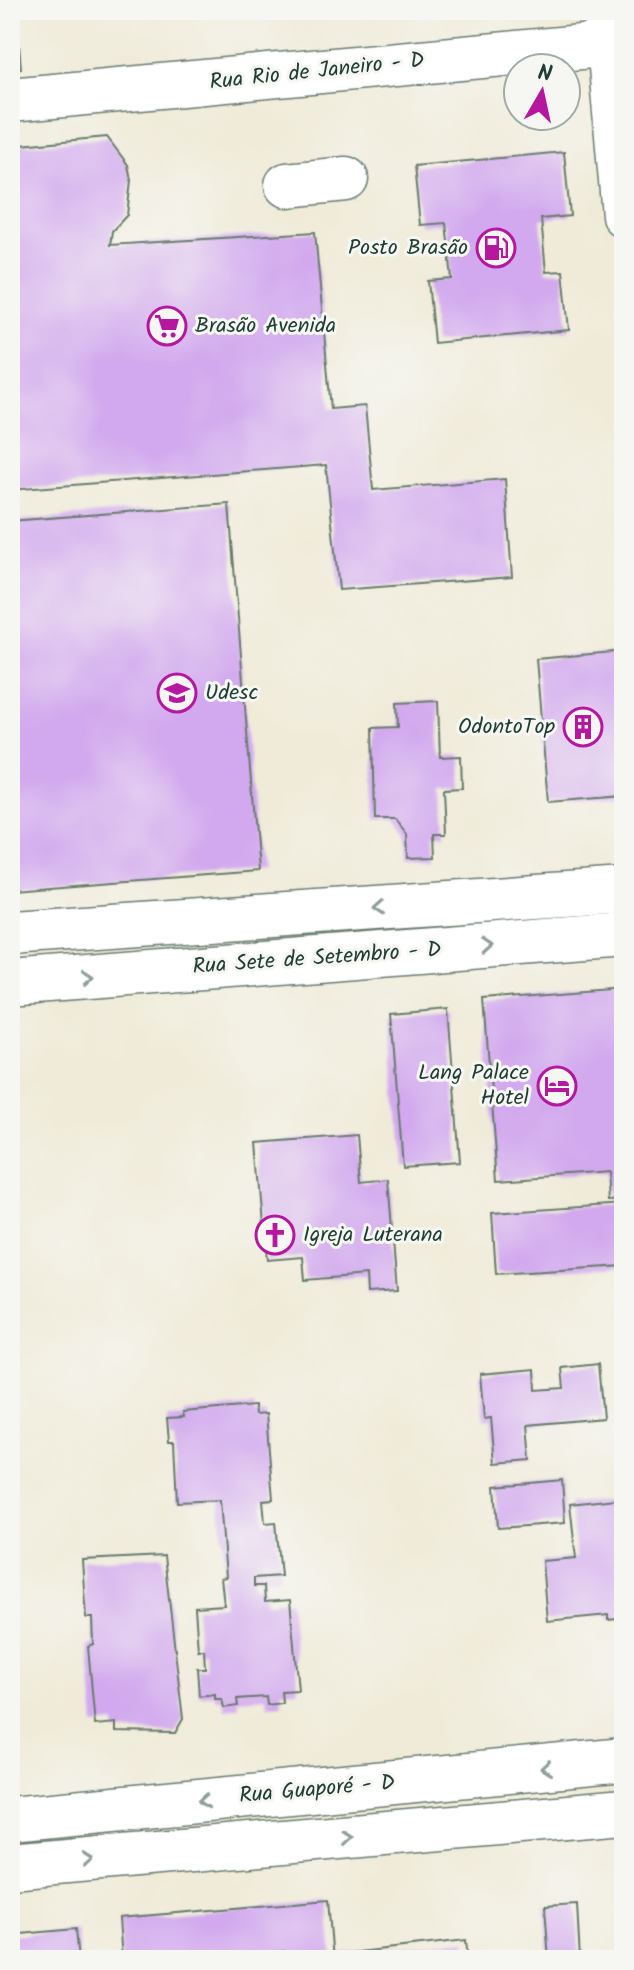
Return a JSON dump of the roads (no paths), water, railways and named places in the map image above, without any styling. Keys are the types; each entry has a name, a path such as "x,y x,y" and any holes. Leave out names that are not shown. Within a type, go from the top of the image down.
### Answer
{"street":[{"name":"Rua Rio de Janeiro - D","path":"10,100 613,33"},
{"path":"613,33 624,215"},
{"path":"287,185 346,179"},
{"path":"10,933 624,891"},
{"name":"Rua Sete de Setembro - D","path":"10,983 624,935"},
{"name":"Rua Guaporé - D","path":"10,1819 624,1760"},
{"path":"10,1866 624,1812"}],"place":[{"name":"Posto Brasão","path":"496,248"},
{"name":"Brasão Avenida","path":"167,326"},
{"name":"Udesc","path":"177,693"},
{"name":"OdontoTop","path":"583,727"},
{"name":"Lang Palace Hotel","path":"557,1086"},
{"name":"Igreja Luterana","path":"275,1235"}]}
